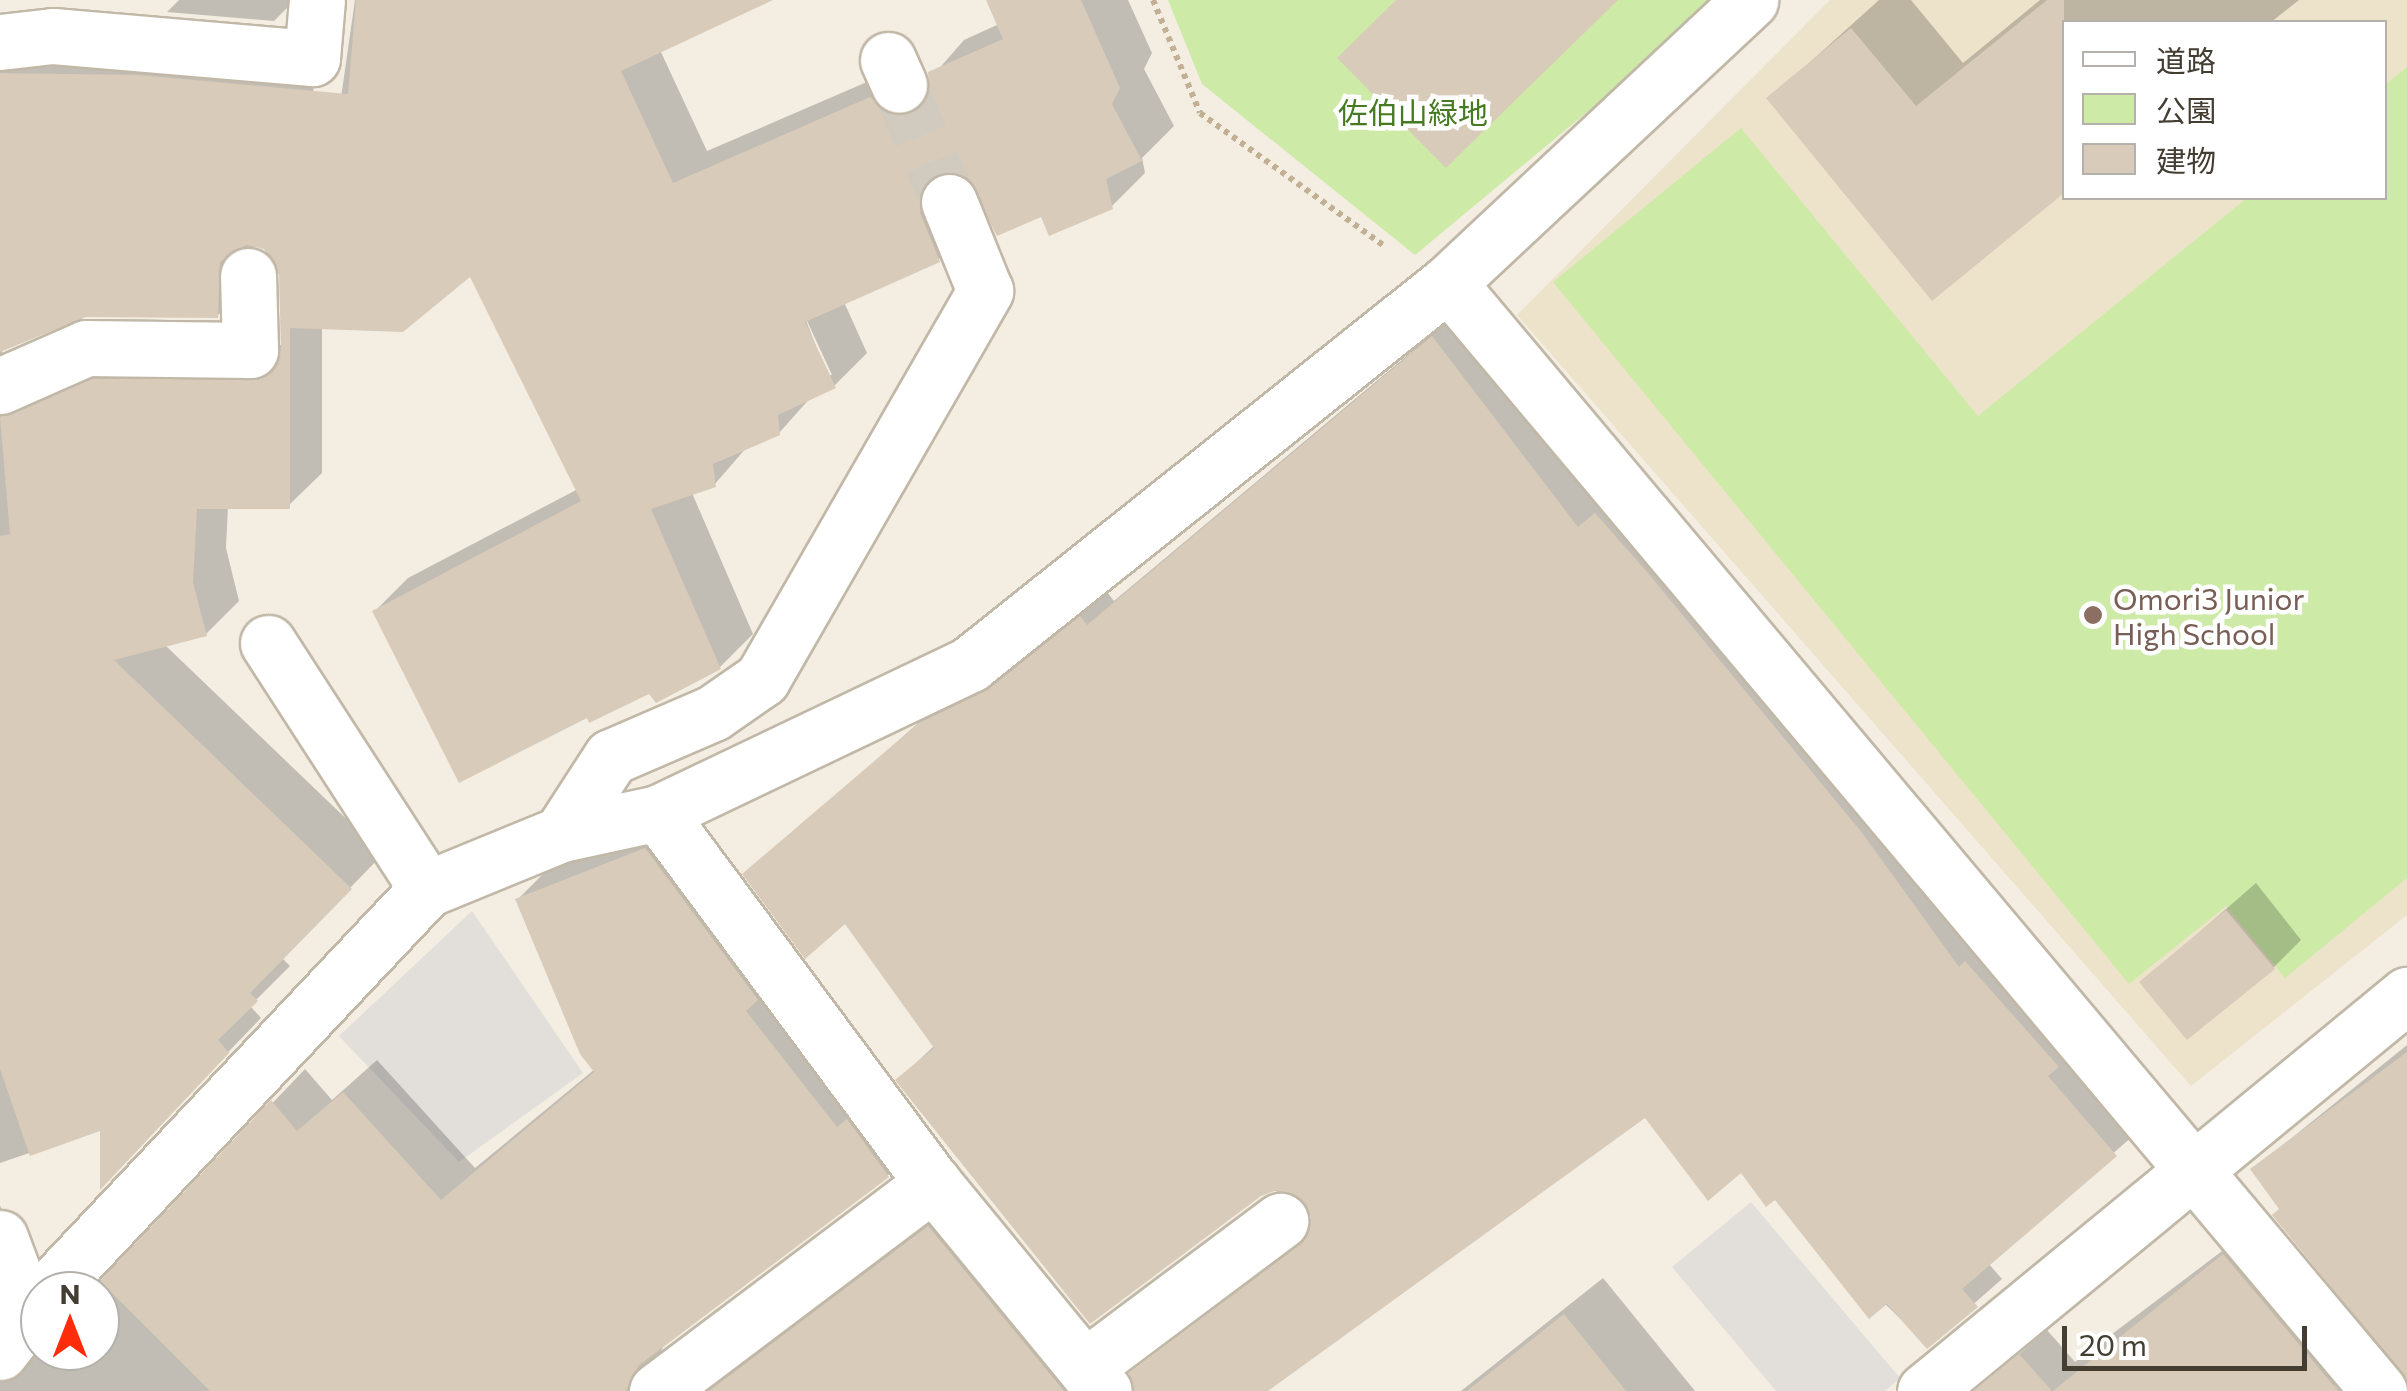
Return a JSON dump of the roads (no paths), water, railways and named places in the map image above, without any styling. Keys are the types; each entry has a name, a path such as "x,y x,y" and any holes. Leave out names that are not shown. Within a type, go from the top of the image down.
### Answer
{"street":[{"path":"0,42 53,36 312,58 317,0"},
{"path":"72,1271 391,956 427,889 562,834 658,813 970,664 1448,283 1750,0"},
{"path":"562,834 611,758 714,712 762,679 986,292 949,202"},
{"path":"0,386 86,348 250,350 248,276"},
{"path":"1448,283 2379,1391"},
{"path":"268,643 427,889"},
{"path":"658,813 933,1183 1095,1379 1280,1221"},
{"path":"1925,1391 2407,995"},
{"path":"657,1391 933,1183"},
{"path":"0,1238 20,1290"}],"tunnel":[{"path":"899,85 949,202"}],"place":[{"name":"Omori3 Junior High School","path":"2093,615"}],"park label":[{"name":"佐伯山緑地","path":"1413,112"}]}
